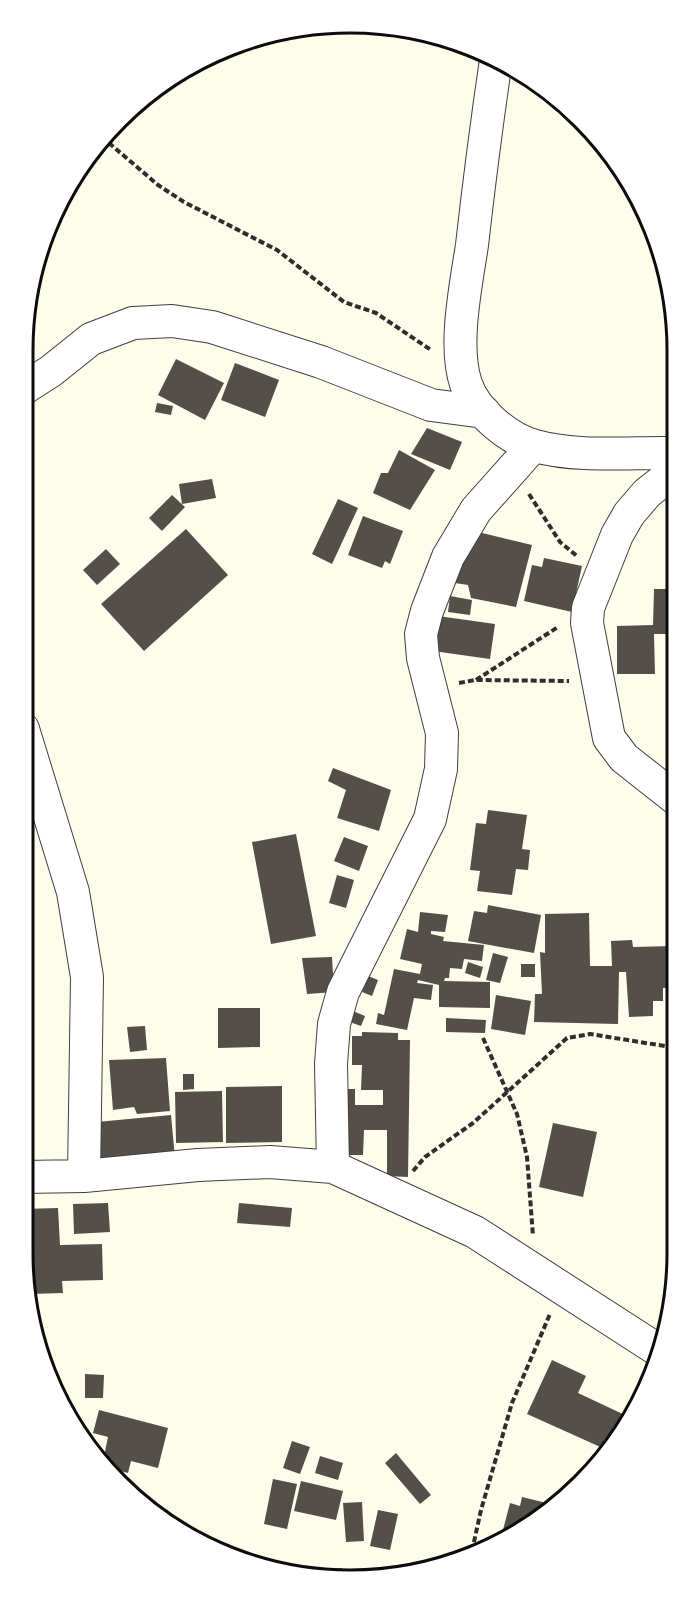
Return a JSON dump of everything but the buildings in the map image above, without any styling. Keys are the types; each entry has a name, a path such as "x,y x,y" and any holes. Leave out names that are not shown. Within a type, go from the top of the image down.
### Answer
{"street":[{"path":"495,68 466,291 462,338 463,373 472,399 503,430 523,457"},
{"path":"33,382 91,339 133,323 172,321 212,327 321,362 431,405 484,412"},
{"path":"333,1167 331,1064 334,1024 342,993 430,819 441,769 442,733 423,658 421,634 427,611 448,557 476,510 523,457 569,452 667,453"},
{"path":"667,477 647,493 629,514 616,535 592,596 587,623 609,738 615,749 667,792"},
{"path":"33,765 72,892 87,977 84,1176"},
{"path":"33,1177 84,1176 198,1165 270,1162 333,1167 401,1196 475,1232 653,1347"}],"path":[{"path":"110,144 158,185 184,202 277,250 344,302 386,318 463,373"},
{"path":"475,680 592,596 582,560 560,542 552,531 523,457"},
{"path":"432,688 475,680 598,682"},
{"path":"401,1196 416,1165 473,1123 567,1038 590,1034 667,1046"},
{"path":"483,1038 518,1114 527,1157 532,1200 534,1271"},
{"path":"473,1545 481,1510 513,1404 561,1288"}]}
